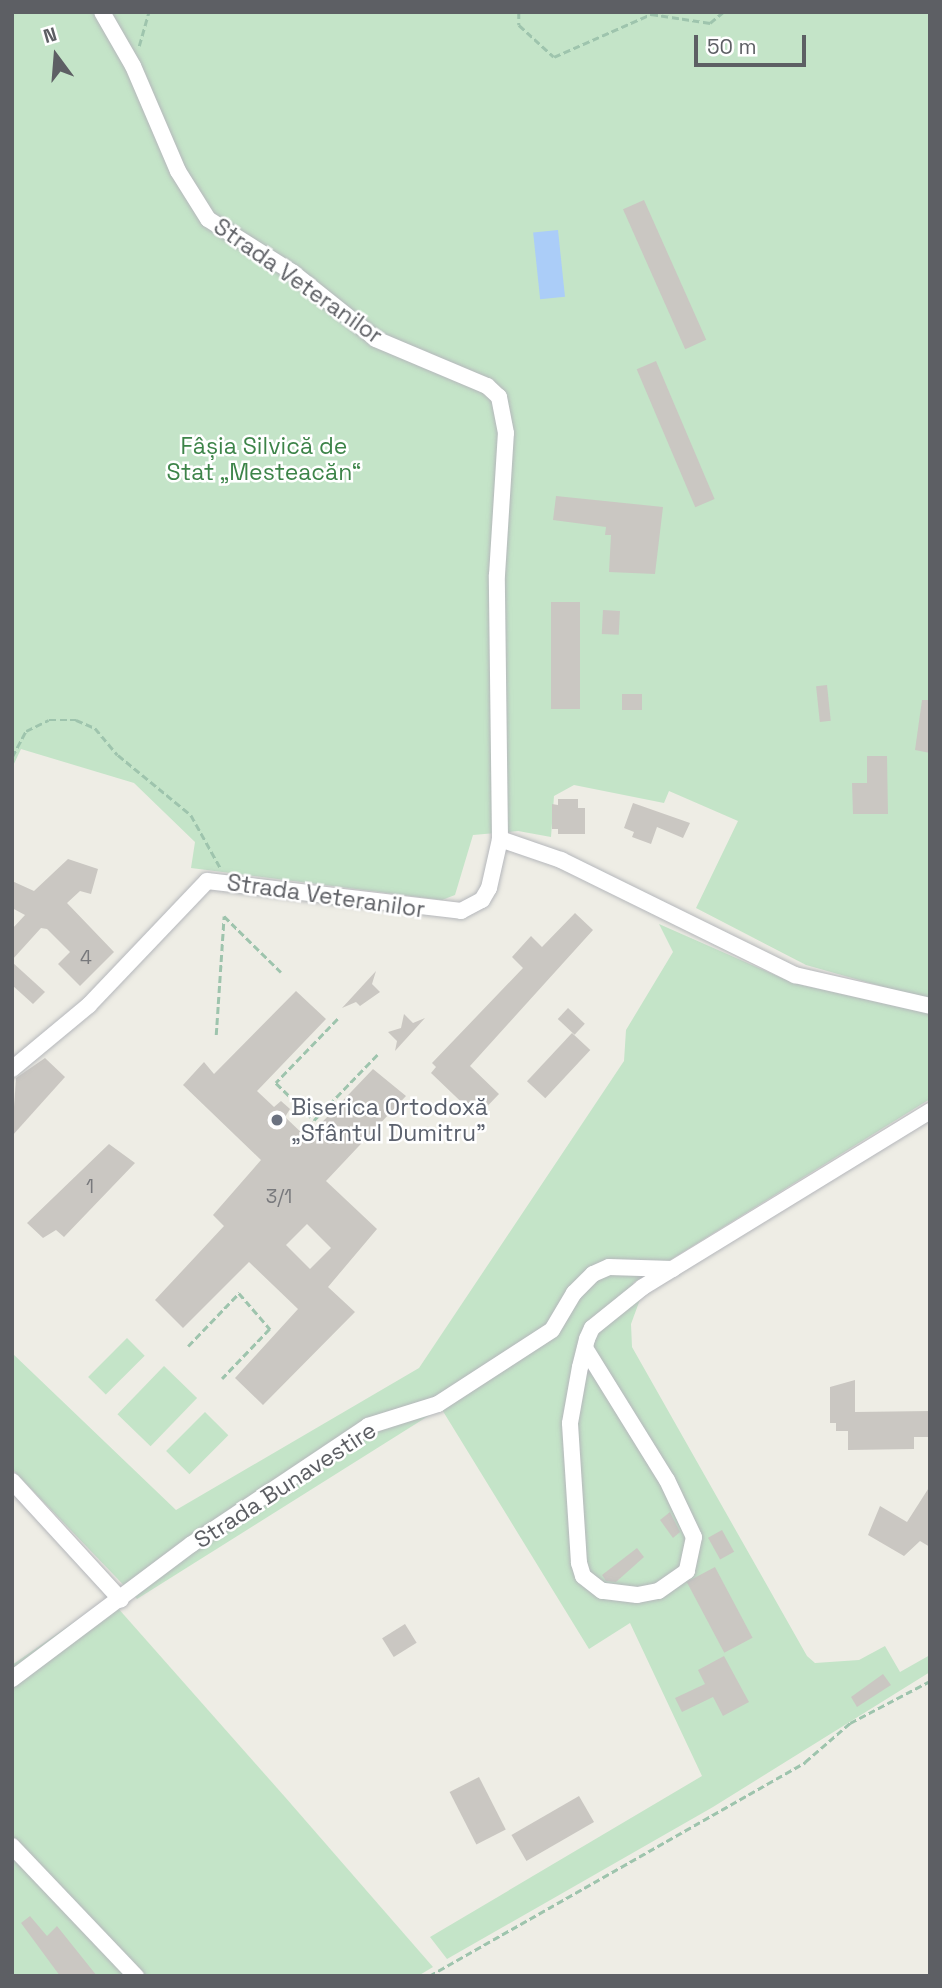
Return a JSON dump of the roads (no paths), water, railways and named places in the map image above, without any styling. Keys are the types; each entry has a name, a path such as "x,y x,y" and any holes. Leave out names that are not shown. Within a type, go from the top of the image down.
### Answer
{"street":[{"name":"Strada Veteranilor","path":"12,1069 89,1005 207,881 461,911 482,900 489,888 500,839 497,575 506,433 499,397 487,386 376,339 292,272 217,227 178,171 133,66 102,12"},
{"path":"500,839 561,860 795,975 930,1006"},
{"path":"585,1348 667,1480 694,1537 687,1571 658,1591 611,1594 583,1576 570,1482 570,1423 585,1348 600,1318 673,1269 930,1111"},
{"name":"Strada Bunavestire","path":"12,1679 121,1600 192,1544 368,1426 438,1404 552,1330 574,1293 593,1274 609,1267 673,1269"},
{"path":"12,1481 121,1600"},
{"path":"12,1846 136,1976"}],"water":[{"path":"558,230 565,297 540,299 533,233"}],"place":[{"name":"Biserica Ortodoxă „Sfântul Dumitru”","path":"277,1120"}],"park label":[{"name":"Fâșia Silvică de Stat „Mesteacăn“","path":"264,459"}]}
